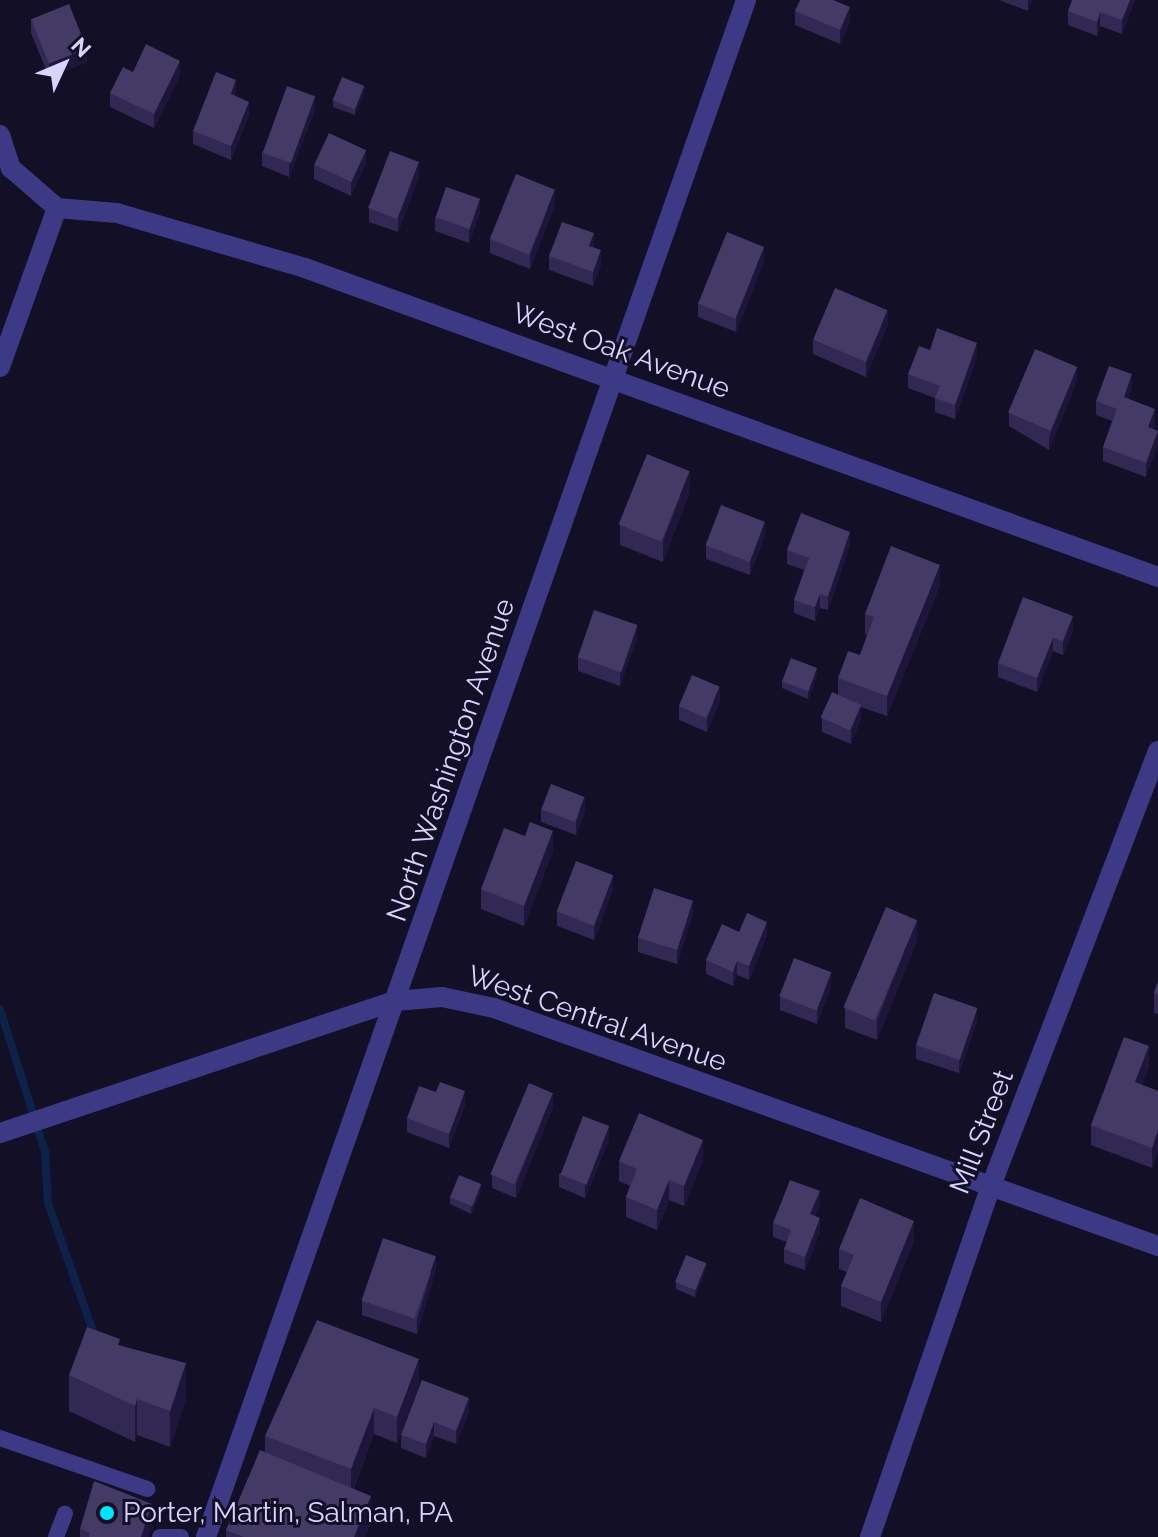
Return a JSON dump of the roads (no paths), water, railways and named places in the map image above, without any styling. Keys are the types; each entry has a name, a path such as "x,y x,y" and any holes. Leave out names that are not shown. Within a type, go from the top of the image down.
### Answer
{"street":[{"name":"North Washington Avenue","path":"206,1537 746,0"},
{"path":"0,135 11,168 57,208 0,367"},
{"name":"West Oak Avenue","path":"57,208 117,213 305,268 1158,577"},
{"name":"Mill Street","path":"870,1537 991,1186 1158,751"},
{"name":"West Central Avenue","path":"9,1130 395,1001 442,997 494,1008 1158,1246"}],"lane":[{"path":"0,1438 147,1489"},
{"path":"56,1537 65,1514"},
{"path":"160,1537 181,1537"}],"waterway":[{"path":"0,1009 45,1152 48,1203 95,1337"}],"place":[{"name":"Porter, Martin, Salman, PA","path":"107,1513"}]}
